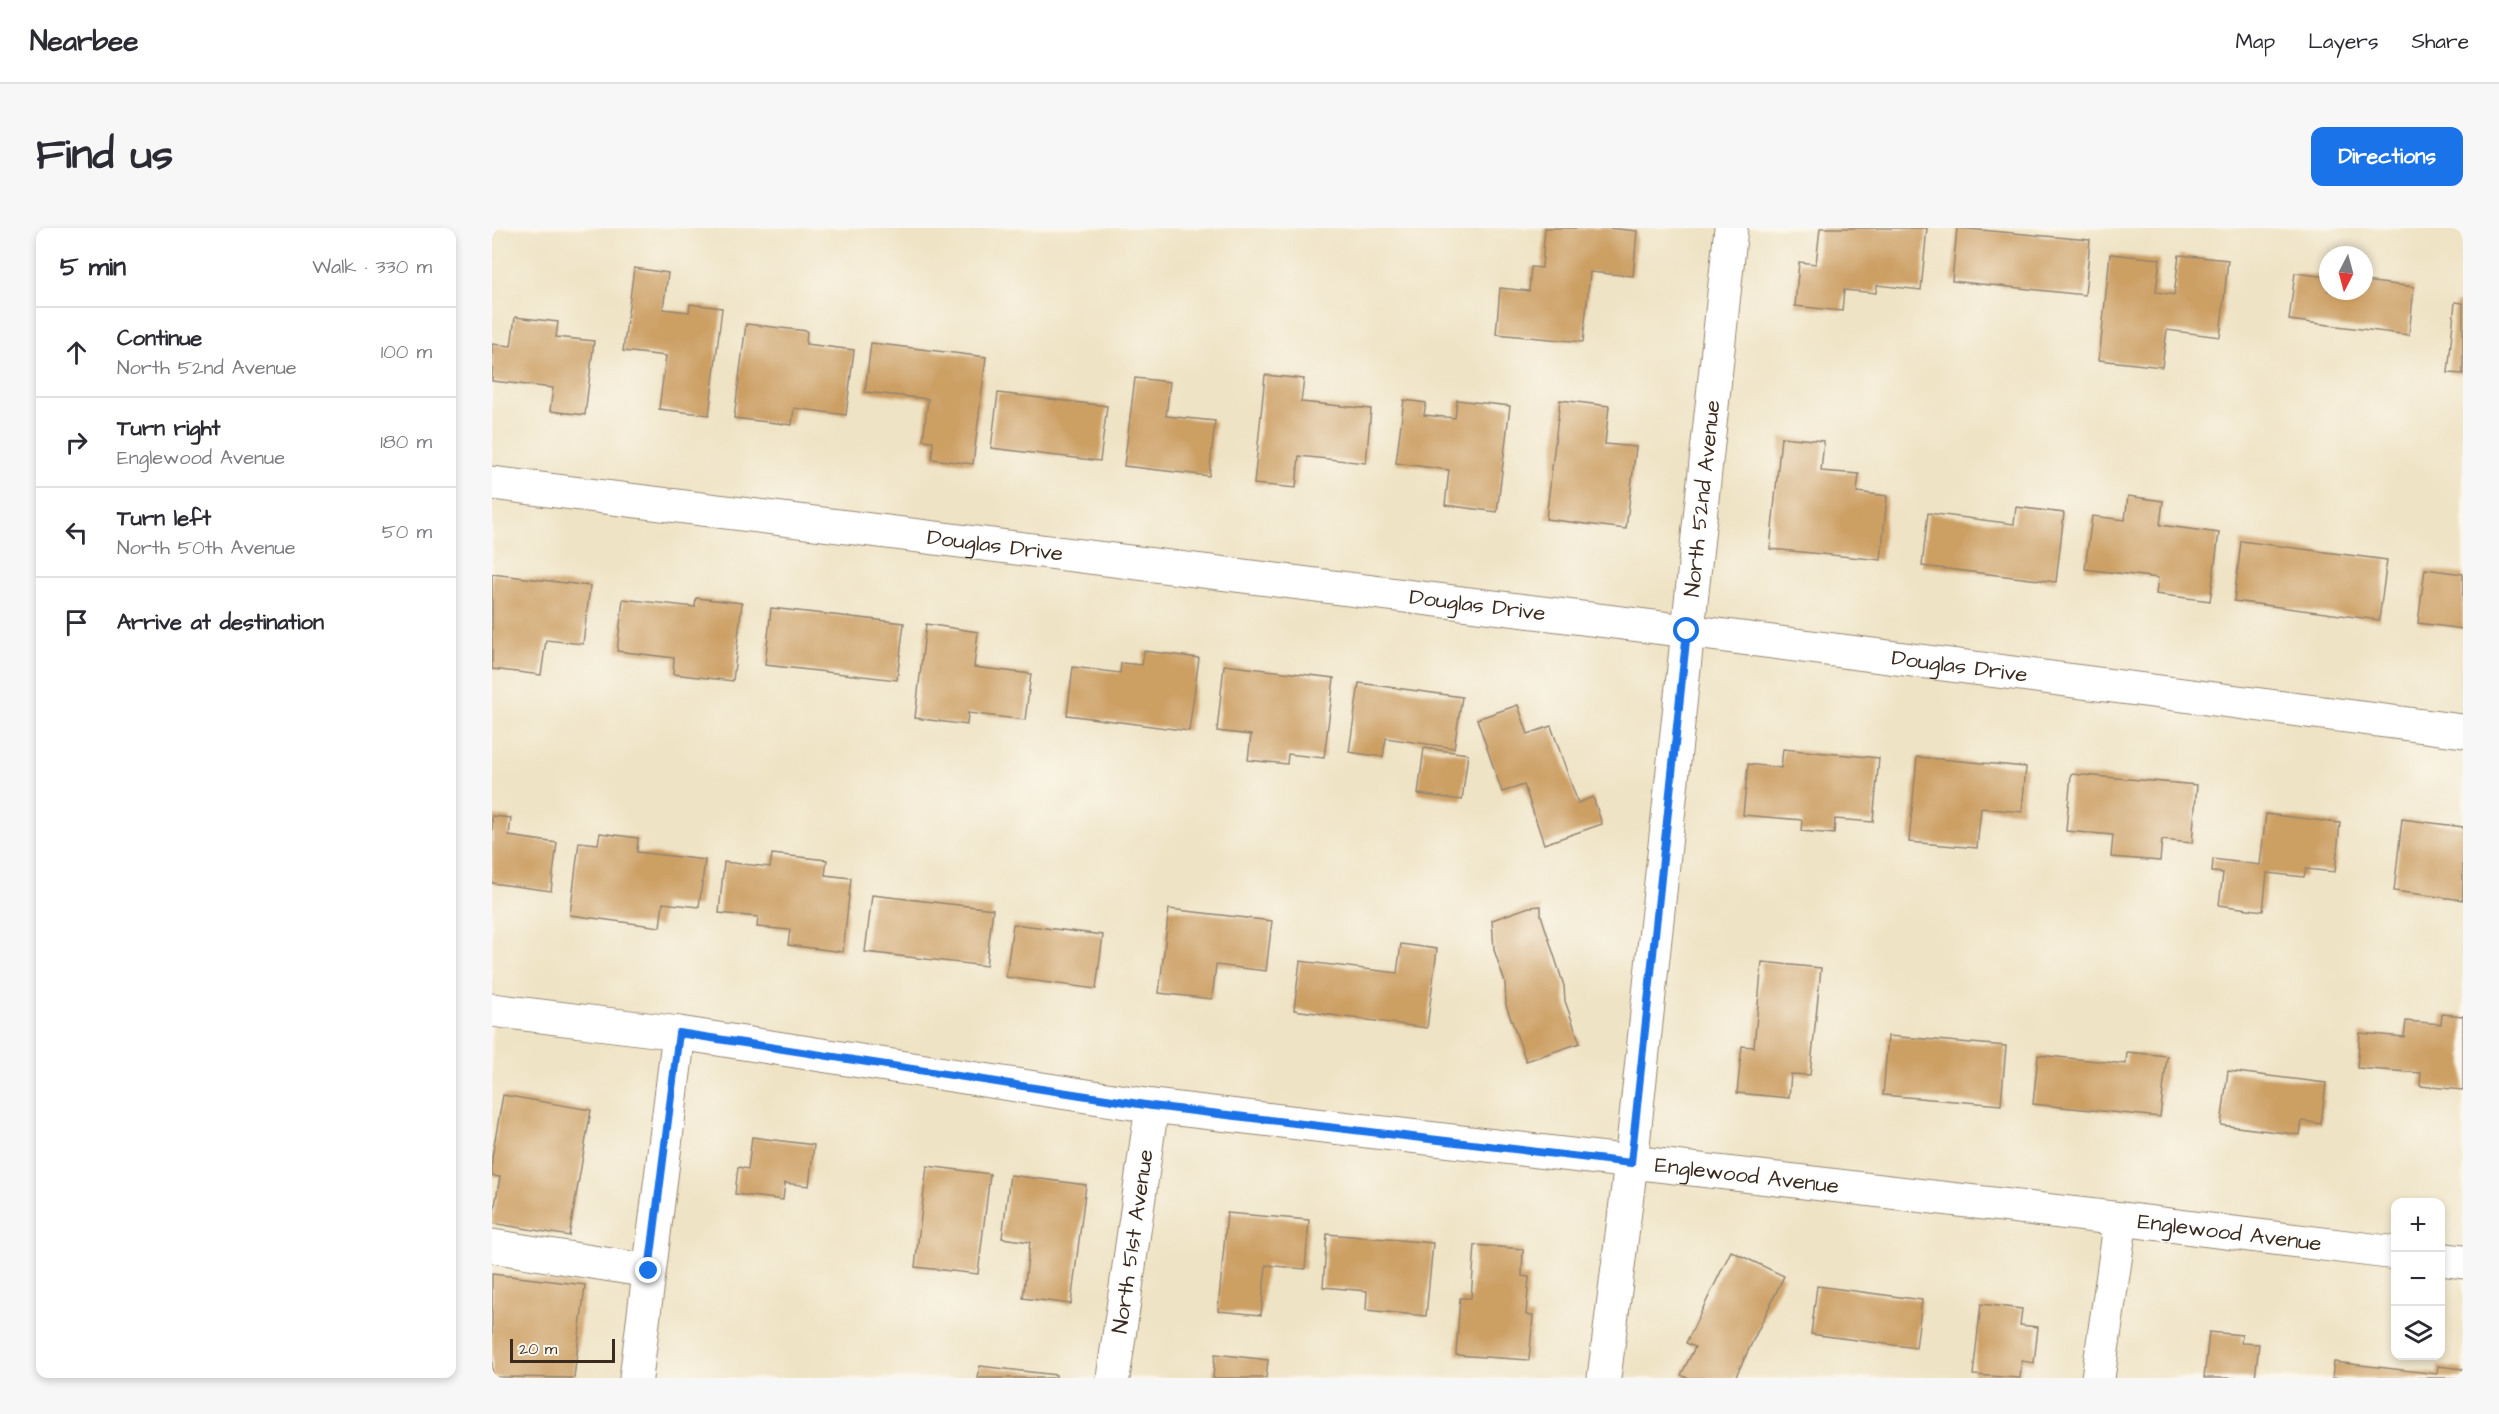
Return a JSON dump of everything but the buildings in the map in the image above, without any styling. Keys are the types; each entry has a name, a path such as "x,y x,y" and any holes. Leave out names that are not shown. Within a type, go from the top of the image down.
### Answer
{"street":[{"name":"North 52nd Avenue","path":"1604,1378 1631,1163 1731,228"},
{"name":"Douglas Drive","path":"492,483 1687,631 2463,731"},
{"name":"Englewood Avenue","path":"492,1010 679,1033 1152,1106 2121,1219 2391,1253"},
{"path":"636,1378 679,1033"},
{"name":"North 51st Avenue","path":"1113,1378 1152,1106"},
{"path":"2098,1378 2121,1219"},
{"path":"492,1246 649,1271"},
{"path":"2445,1260 2463,1262"}],"route":[{"path":"649,1271 679,1033 1152,1106 1631,1163 1687,631"}]}
